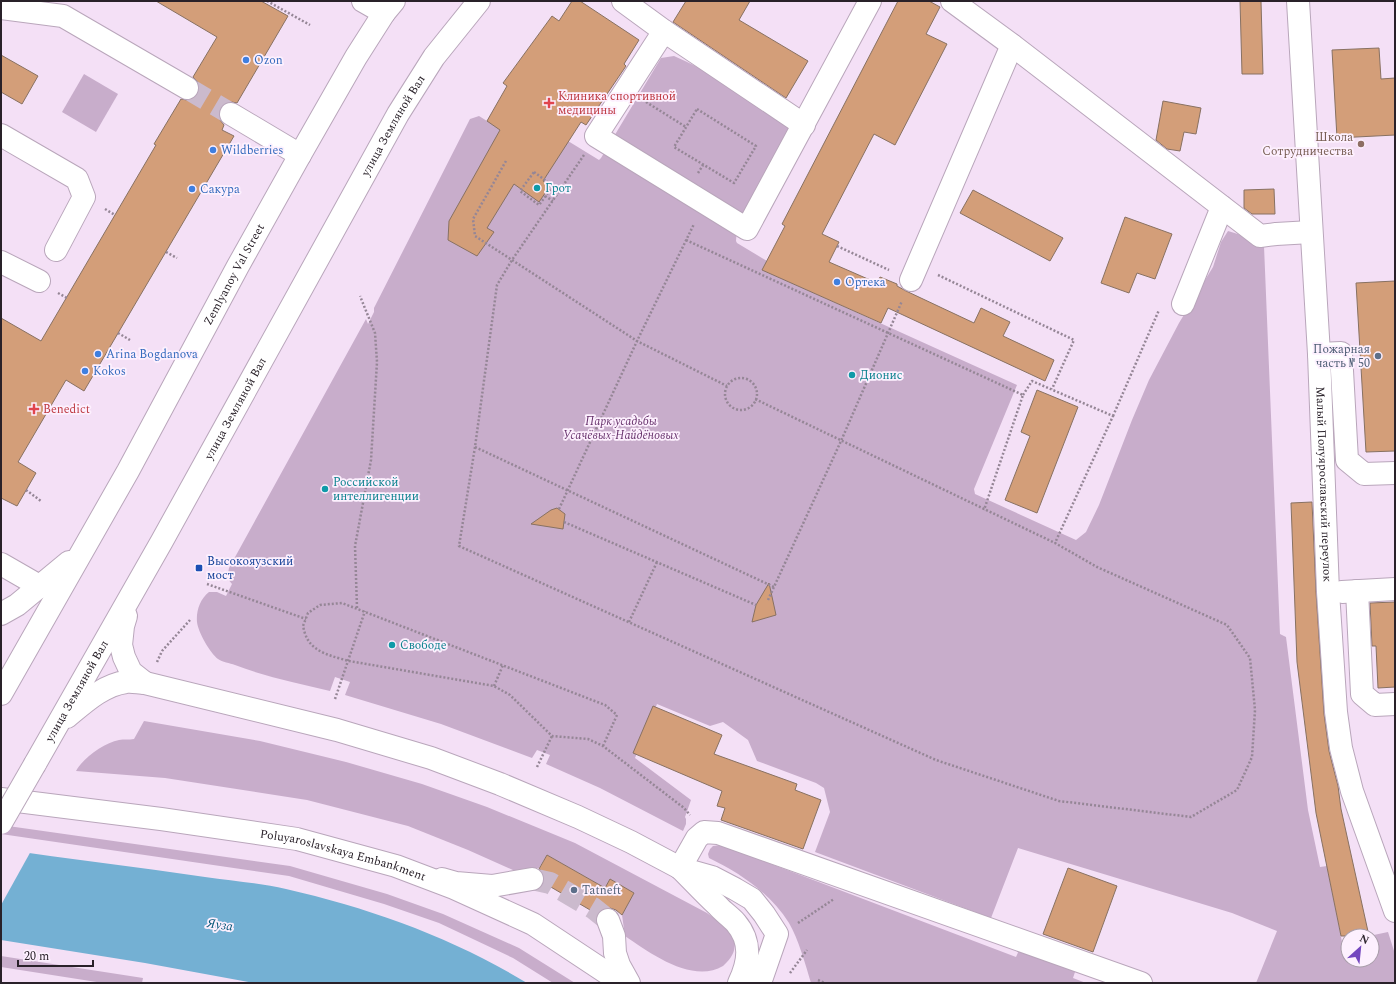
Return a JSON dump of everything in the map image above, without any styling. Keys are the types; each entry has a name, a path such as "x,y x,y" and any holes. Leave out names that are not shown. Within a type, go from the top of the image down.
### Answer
{"main road":[{"path":"363,1 389,7"},
{"name":"улица Земляной Вал","path":"1,823 133,593 398,114 434,57 479,1"},
{"path":"623,1 664,31 804,125"},
{"path":"664,31 596,136 746,229 804,125 870,1"},
{"path":"952,1 1012,45 1260,236 1311,232"},
{"name":"Малый Полуярославский переулок","path":"1298,1 1319,354 1328,592 1336,712 1341,748 1352,792 1395,911"},
{"name":"Zemlyanoy Val Street","path":"81,552 128,471 238,266 300,155 356,57 389,7"},
{"path":"1,8 63,16 187,88"},
{"path":"914,272 1012,45"},
{"path":"231,114 300,155"},
{"path":"1,135 77,179 84,197 56,250"},
{"path":"1183,304 1222,206"},
{"path":"1,262 39,282"},
{"path":"1319,354 1341,353 1348,460 1364,474 1395,473"},
{"path":"1,614 18,605 81,552"},
{"path":"1,694 81,552"},
{"path":"1,564 41,587"},
{"path":"1328,592 1395,589"},
{"path":"1357,591 1362,694 1375,705 1395,704"},
{"path":"133,593 123,626 121,645 124,657 131,672 150,674 431,758 500,784 578,817 631,842 680,868 712,877 735,888 752,899 777,934 760,983"},
{"path":"56,726 91,697 108,687 150,674"},
{"name":"Poluyaroslavskaya Embankment","path":"1,799 161,819 297,839 396,866 454,888 533,924 622,983"},
{"path":"680,868 697,838 704,832 718,833 1141,983"},
{"path":"396,866 456,883 492,886 532,879"},
{"path":"680,868 736,923 743,935 748,946 748,960 739,983"},
{"path":"608,920 614,936 615,953 619,965 629,983"}],"path":[{"path":"267,1 310,25"},
{"path":"626,90 686,127"},
{"path":"697,109 756,146 734,183 674,146 686,127 697,109"},
{"path":"596,136 512,260 497,285 475,448 459,546 936,760 1059,801 1191,817 1237,790 1252,757 1255,710 1250,658 1227,626 1097,567 1055,543 755,399"},
{"path":"506,161 473,220 475,236 637,341 727,386"},
{"path":"534,172 552,186 545,196 539,205 520,191 534,172"},
{"path":"545,196 552,201"},
{"path":"559,509 637,341 704,204"},
{"path":"686,240 888,332 1023,396"},
{"path":"837,246 914,272 1074,340 1052,389"},
{"path":"166,252 177,258"},
{"path":"768,600 841,441 914,272"},
{"path":"357,608 355,546 371,460 377,362 375,333 360,296"},
{"path":"1055,543 1165,297 1183,304"},
{"path":"118,333 130,340"},
{"path":"737,378 749,380 754,384 756,390 755,399 750,406 745,409 733,407 725,398 727,386 731,381 737,378"},
{"path":"984,510 1023,396 1032,381 1113,416"},
{"path":"475,448 774,588"},
{"path":"26,490 41,501"},
{"path":"564,522 756,605"},
{"path":"629,622 657,562"},
{"path":"206,584 306,619"},
{"path":"603,746 617,715 605,705 342,603 320,605 308,613 302,626 307,639 315,648 330,656 349,661 494,686 510,695 552,736 588,739 603,746 684,808 704,832"},
{"path":"335,699 365,611"},
{"path":"150,674 162,651 190,620"},
{"path":"494,686 503,665"},
{"path":"537,767 552,736"},
{"path":"796,925 845,892 851,880"},
{"path":"787,977 807,950"},
{"path":"818,980 825,983"}],"green space":[{"name":"Парк усадьбы Усачёвых-Найдёновых","path":"674,56 730,83 790,128 737,228 737,243 767,261 763,270 1017,385 974,489 975,494 1076,540 1086,532 1099,505 1149,380 1179,323 1213,267 1221,242 1228,231 1241,235 1264,246 1280,634 1286,637 1308,810 1320,867 1327,866 1340,932 1340,968 1380,968 1380,934 1388,932 1395,954 1395,983 1256,983 1277,931 1232,913 1018,848 991,918 815,852 830,812 824,788 816,783 757,761 748,740 723,722 710,726 657,704 635,758 691,800 685,817 686,824 683,831 600,788 546,764 550,755 537,750 532,758 441,724 345,695 350,682 335,677 330,691 258,673 220,660 211,652 202,637 198,626 197,614 199,606 209,592 217,592 226,596 232,584 227,578 229,568 366,319 368,324 374,312 374,308 470,119 479,116 487,121 568,141 599,160 661,58"},
{"path":"84,74 118,94 96,132 62,112"},
{"path":"144,721 260,741 346,762 422,784 487,807 575,843 707,913 734,933 734,951 723,966 711,971 686,969 660,958 625,936 622,915 634,893 610,879 605,888 547,855 539,868 515,871 408,826 307,800 165,778 76,771 89,756 107,744 119,740 134,739"},
{"path":"1,825 290,866 387,894 443,914 519,948 575,983 553,983 513,958 439,923 384,904 289,876 1,834"},
{"path":"721,845 1016,957 1020,948 1076,969 1073,978 1086,983 811,983 796,936 789,923 773,902 743,877 709,858 708,854 710,849 713,846"},
{"path":"1,956 143,978 142,983 103,983 1,967"}],"water":[{"name":"Яуза","path":"1,849 276,887 349,905 440,938 499,967 527,983 254,983 145,963 1,940"}],"pier":[{"path":"1,847 31,851 1,905"}],"building":[{"path":"156,1 261,1 288,16 237,103 225,103 220,108 220,120 224,125 222,130 234,136 84,391 66,380 18,462 36,473 17,506 1,498 1,318 41,341 156,145 154,144 181,99 193,99 198,94 198,82 193,77 217,37"},
{"name":"Клиника спортивной медицины","path":"572,1 580,1 639,40 624,64 626,66 586,125 581,122 543,181 550,186 539,202 514,184 487,228 494,232 477,256 448,240 449,221 500,130 487,121 507,86 503,83 552,16 559,21"},
{"path":"686,1 750,1 739,20 808,61 786,98 673,22"},
{"path":"898,1 929,1 940,7 926,34 947,44 895,145 874,134 822,234 839,242 829,262 877,283 880,277 897,284 897,286 906,291 974,323 981,308 1010,322 1003,336 1054,360 1045,381 888,308 881,323 762,270 785,226 782,224"},
{"path":"1240,1 1261,1 1263,74 1242,74"},
{"path":"1379,48 1381,79 1395,78 1395,135 1337,138 1332,50"},
{"path":"1,55 38,76 22,104 1,92"},
{"path":"1163,101 1201,108 1196,134 1184,132 1180,151 1167,149 1156,140"},
{"path":"1274,189 1275,214 1252,214 1244,208 1244,190"},
{"path":"973,190 1063,238 1050,261 960,213"},
{"path":"1125,217 1172,234 1155,279 1137,273 1129,293 1101,283"},
{"name":"Пожарная часть № 50","path":"1395,281 1395,451 1366,452 1356,283"},
{"path":"1037,390 1078,407 1037,513 1005,500 1030,436 1021,432"},
{"path":"1312,502 1324,714 1329,751 1338,786 1341,809 1367,928 1340,928 1340,931 1316,813 1297,662 1291,503"},
{"path":"557,508 565,514 563,529 531,524 551,510"},
{"path":"769,583 776,615 752,622 756,605"},
{"path":"1395,602 1395,687 1378,688 1376,646 1372,646 1370,603"},
{"path":"653,706 722,735 714,754 797,784 795,790 821,800 803,849 721,820 725,808 717,806 722,791 633,753"},
{"path":"547,855 605,888 610,879 634,893 622,915 616,910 610,908 603,908 597,914 544,883 544,876 542,871 539,869"},
{"path":"1068,868 1117,886 1093,952 1043,934"}],"tunnel":[{"path":"187,88 231,114"},
{"path":"532,879 550,883 593,908 608,920"}],"place":[{"name":"Ozon","path":"246,60"},
{"name":"Клиника спортивной медицины","path":"549,103"},
{"name":"Школа Сотрудничества","path":"1361,144"},
{"name":"Wildberries","path":"213,150"},
{"name":"Грот","path":"537,188"},
{"name":"Сакура","path":"192,189"},
{"name":"Ортека","path":"837,282"},
{"name":"Arina Bogdanova","path":"98,354"},
{"name":"Пожарная часть № 50","path":"1378,356"},
{"name":"Kokos","path":"85,371"},
{"name":"Дионис","path":"852,375"},
{"name":"Benedict","path":"34,409"},
{"name":"Российской интеллигенции","path":"325,489"},
{"name":"Высокояузский мост","path":"199,568"},
{"name":"Свободе","path":"392,645"},
{"name":"Tatneft","path":"574,890"}]}
